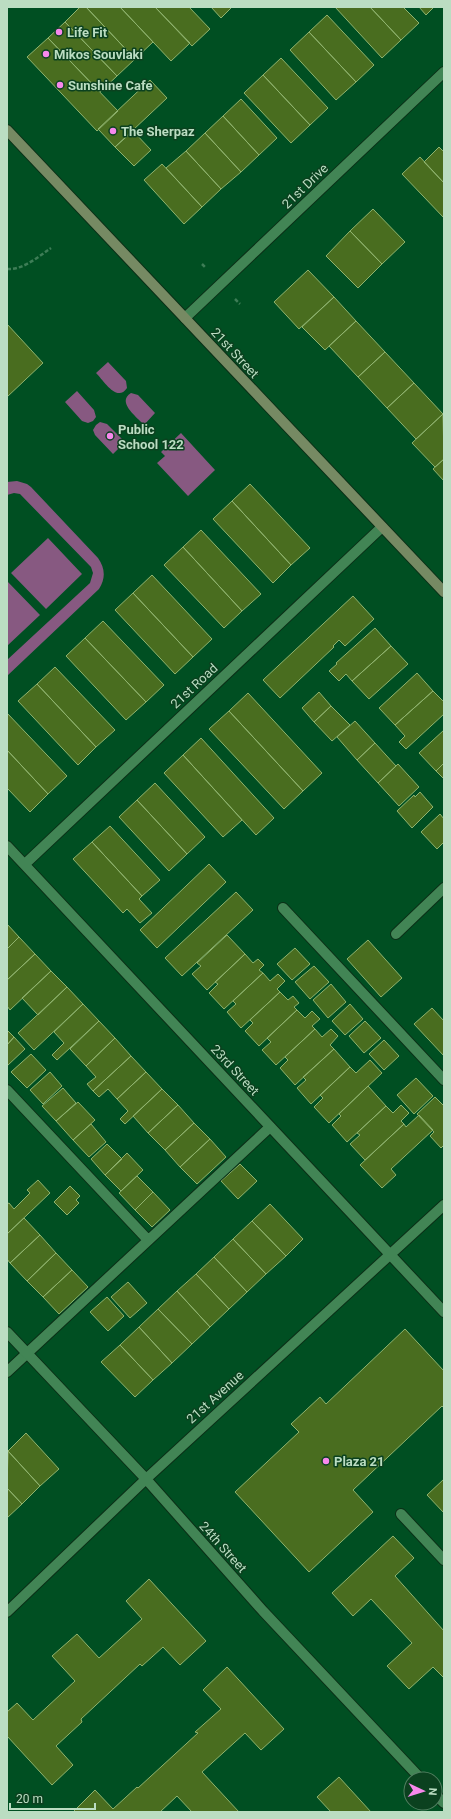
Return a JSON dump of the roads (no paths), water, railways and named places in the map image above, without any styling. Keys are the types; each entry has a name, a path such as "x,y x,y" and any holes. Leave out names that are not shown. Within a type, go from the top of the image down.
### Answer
{"street":[{"name":"21st Drive","path":"185,318 444,72"},
{"name":"21st Street","path":"7,130 382,526 442,586"},
{"name":"21st Road","path":"24,864 382,526"},
{"name":"23rd Street","path":"7,846 444,1312"},
{"path":"396,934 444,888"},
{"path":"283,908 444,1080"},
{"path":"7,1090 148,1240"},
{"path":"7,1372 270,1127"},
{"name":"21st Avenue","path":"7,1612 146,1479 444,1205"},
{"name":"24th Street","path":"7,1332 146,1479 263,1611 413,1771"},
{"path":"401,1514 444,1560"}],"place":[{"name":"Life Fit","path":"59,32"},
{"name":"Mikos Souvlaki","path":"46,54"},
{"name":"Sunshine Cafe","path":"60,85"},
{"name":"The Sherpaz","path":"113,131"},
{"name":"Public School 122","path":"110,436"},
{"name":"Plaza 21","path":"326,1461"}]}
